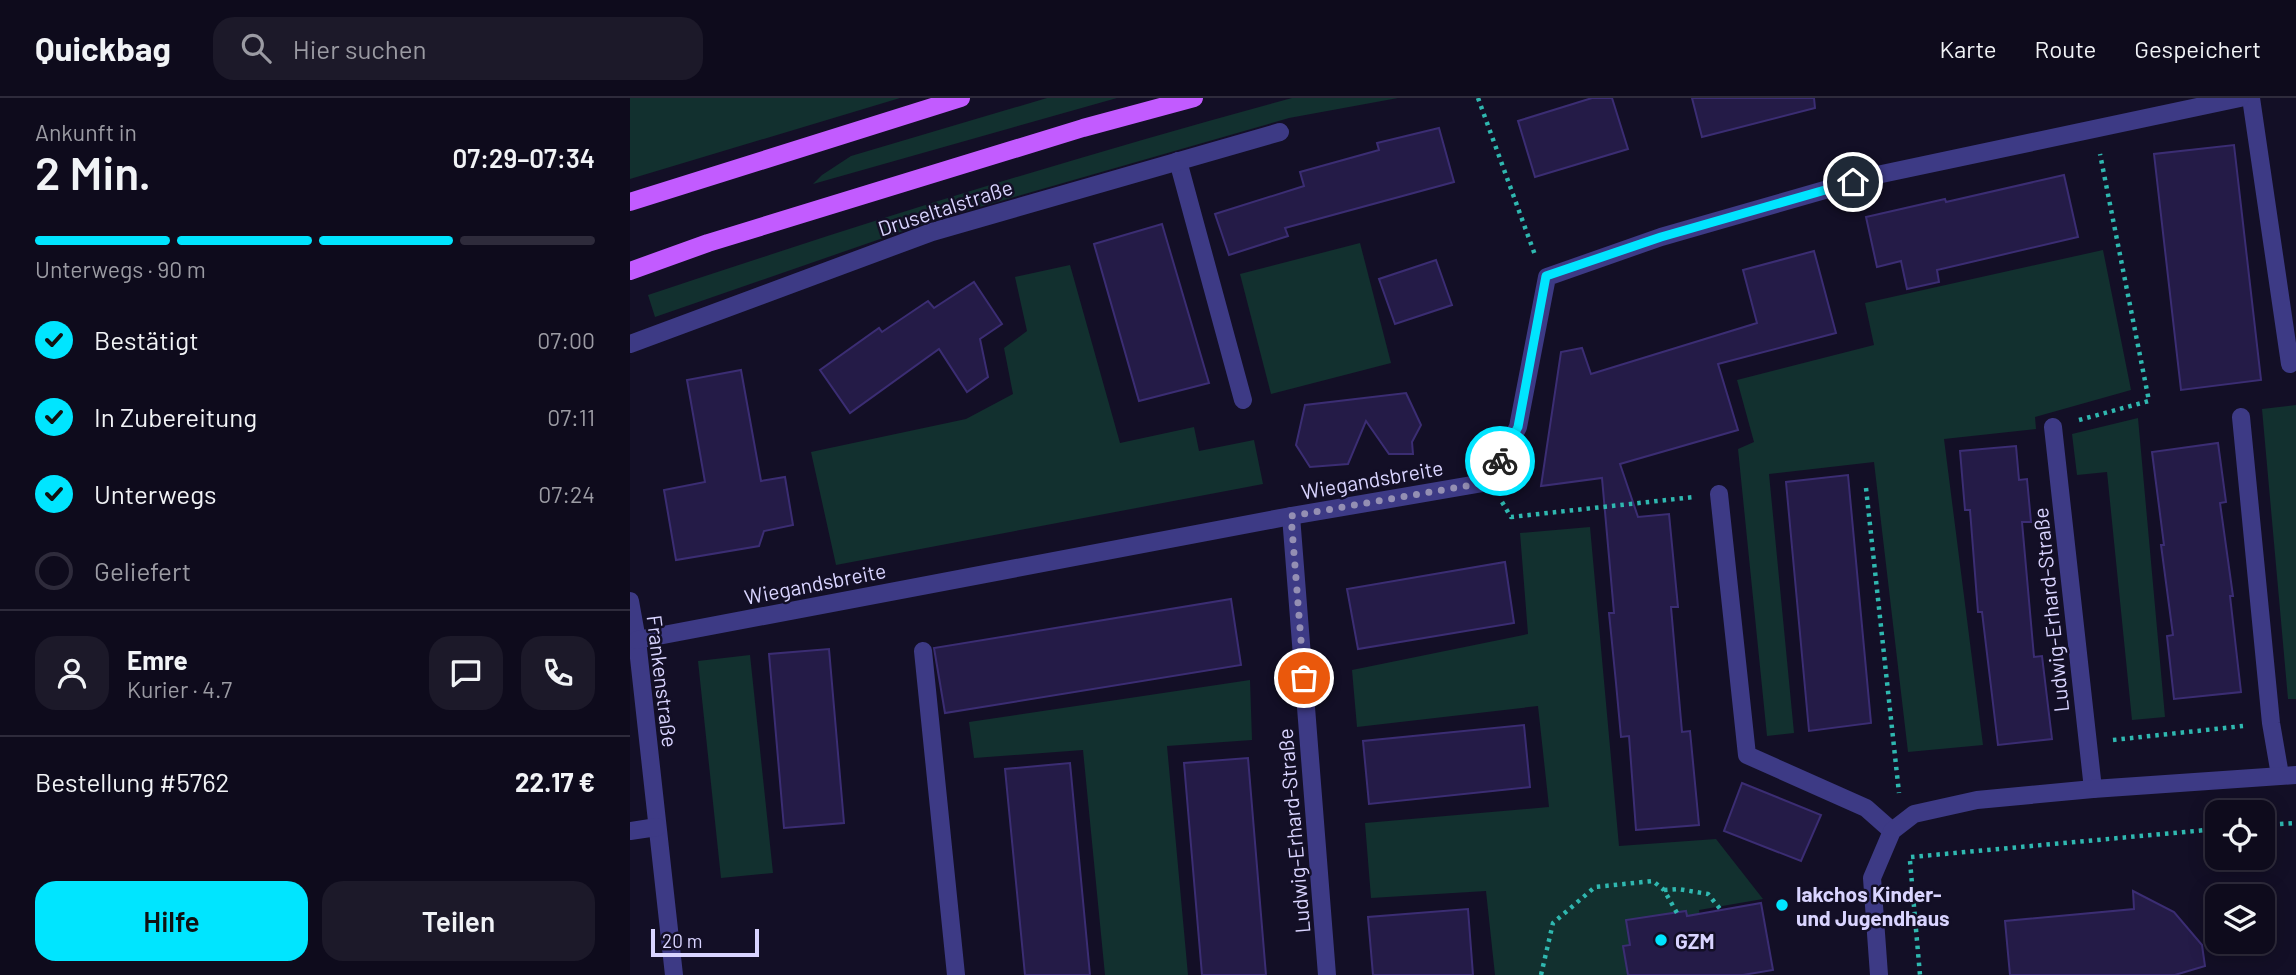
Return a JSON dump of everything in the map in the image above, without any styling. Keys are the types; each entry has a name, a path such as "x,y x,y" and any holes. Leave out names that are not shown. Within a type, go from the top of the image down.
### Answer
{"main road":[{"path":"630,202 961,98"},
{"name":"Druseltalstraße","path":"630,271 708,243 1083,128 1194,98"}],"street":[{"path":"1546,276 1661,237 1877,175 2240,98"},
{"path":"2251,98 2290,364"},
{"name":"Druseltalstraße","path":"630,344 932,232 1280,132"},
{"path":"1178,162 1243,400"},
{"name":"Wiegandsbreite","path":"637,640 1291,516 1489,482 1518,427 1546,276"},
{"path":"1879,975 1872,878 1897,827 1914,814 1977,800 2288,775 2272,723 2241,417"},
{"name":"Ludwig-Erhard-Straße","path":"2053,427 2092,789"},
{"path":"1719,494 1747,755 1866,808 1897,827"},
{"name":"Ludwig-Erhard-Straße","path":"1291,516 1327,975"},
{"name":"Frankenstraße","path":"630,601 637,640 674,975"},
{"path":"923,651 956,975"},
{"path":"630,831 657,827"}],"path":[{"path":"1478,98 1532,249 1546,276"},
{"path":"2053,427 2149,401 2094,129"},
{"path":"1866,488 1897,827 1909,857 1920,975"},
{"path":"1511,517 1719,494"},
{"path":"2088,742 2272,723"},
{"path":"2275,824 2296,823"},
{"path":"1909,857 2205,830"},
{"path":"1541,975 1553,923 1594,887 1653,881 1664,890 1677,913"},
{"path":"1664,890 1678,889 1708,894 1721,910"}],"green space":[{"path":"630,98 900,98 630,179"},
{"path":"1047,98 1117,98 813,184 851,156"},
{"path":"1292,98 1398,98 1289,118 938,219 655,317 648,295 969,192"},
{"path":"1360,243 1391,363 1271,394 1240,274"},
{"path":"2103,250 2131,390 2035,417 2036,429 1944,439 1983,745 1908,752 1874,462 1769,474 1794,733 1767,736 1738,449 1754,442 1737,380 1874,345 1865,303"},
{"path":"1070,265 1120,443 1194,427 1199,451 1254,440 1263,484 836,565 811,452 966,419 1013,394 1004,348 1027,331 1015,277"},
{"path":"2296,405 2296,699 2288,699 2262,409"},
{"path":"2138,418 2165,717 2132,720 2107,472 2077,475 2072,434"},
{"path":"1590,527 1619,846 1716,839 1763,899 1699,910 1707,975 1495,975 1486,891 1371,898 1365,823 1549,807 1538,706 1357,727 1352,670 1528,634 1520,533"},
{"path":"750,655 773,873 721,878 698,661"},
{"path":"1250,680 1252,740 1167,746 1188,975 1105,975 1083,750 974,758 969,722"}],"building":[{"path":"1592,98 1612,98 1628,149 1535,177 1518,121"},
{"path":"1692,98 1814,98 1815,108 1702,137"},
{"path":"1439,128 1454,182 1285,228 1288,236 1229,255 1215,214 1304,186 1300,172 1379,150 1377,143"},
{"path":"2234,145 2261,380 2181,390 2154,154"},
{"path":"2064,175 2078,237 1937,270 1939,282 1907,289 1901,261 1877,267 1866,217"},
{"path":"1162,224 1209,383 1139,401 1094,244"},
{"path":"1814,251 1836,333 1718,364 1738,430 1620,464 1638,517 1669,514 1678,607 1671,607 1682,732 1690,731 1699,825 1636,830 1629,736 1621,737 1609,613 1614,613 1602,478 1541,486 1561,352 1582,348 1591,374 1757,323 1743,270"},
{"path":"1436,260 1452,305 1395,324 1379,279"},
{"path":"974,282 1002,324 980,339 988,377 967,392 939,349 850,413 820,370 879,328 882,332 928,301 934,308"},
{"path":"741,370 761,481 785,477 793,525 764,531 759,546 676,560 664,490 705,482 687,380"},
{"path":"1406,393 1421,425 1412,442 1413,454 1389,454 1366,421 1348,464 1310,467 1296,445 1305,405"},
{"path":"2218,443 2226,502 2220,503 2233,596 2230,596 2241,692 2174,699 2167,636 2173,635 2152,452"},
{"path":"2016,446 2019,480 2027,479 2031,522 2022,522 2034,657 2042,656 2052,739 1998,745 1982,612 1978,612 1970,510 1965,510 1960,451"},
{"path":"1848,475 1871,723 1809,731 1786,482"},
{"path":"1505,562 1514,623 1358,649 1347,589"},
{"path":"1231,599 1241,665 945,713 934,648"},
{"path":"829,649 844,823 784,828 769,654"},
{"path":"1524,725 1530,787 1369,804 1363,741"},
{"path":"1248,758 1266,975 1202,975 1184,763"},
{"path":"1070,763 1090,975 1025,975 1005,769"},
{"path":"1742,783 1821,815 1801,861 1724,831"},
{"path":"2133,891 2174,912 2202,945 2205,966 2175,975 2010,975 2005,921 2134,909"},
{"path":"1761,903 1773,970 1743,975 1628,975 1623,946 1630,945 1626,920 1686,911 1687,916"},
{"path":"1468,909 1473,975 1373,975 1368,917"}],"way so far":[{"path":"1304,678 1291,516 1489,482 1500,461"}],"place":[{"name":"Iakchos Kinder- und Jugendhaus","path":"1782,905"},
{"name":"GZM","path":"1661,940"}],"route":[{"path":"1500,461 1518,427 1546,276 1661,237 1853,182"}]}
